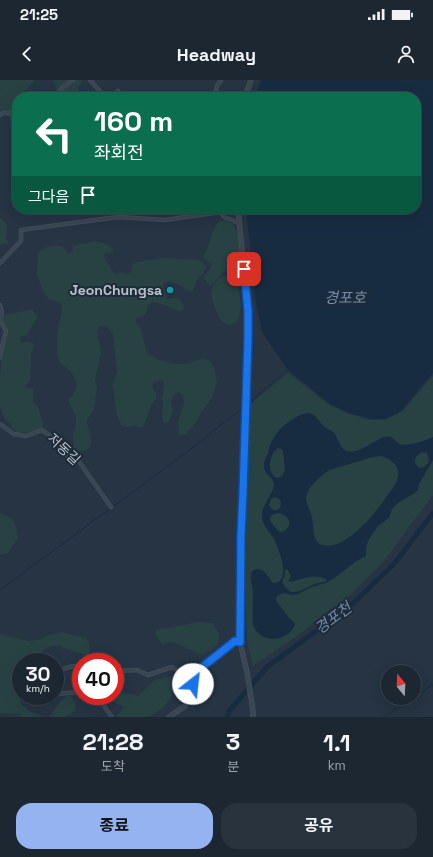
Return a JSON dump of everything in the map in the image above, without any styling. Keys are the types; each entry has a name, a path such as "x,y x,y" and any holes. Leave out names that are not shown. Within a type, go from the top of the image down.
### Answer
{"street":[{"path":"59,92 62,88 73,80"},
{"path":"90,80 101,92"},
{"path":"216,92 221,80"},
{"path":"247,92 251,80"},
{"path":"0,115 4,113 12,113"},
{"path":"0,263 21,241 21,230 118,217 165,220 197,214"},
{"path":"222,214 224,217 239,223"},
{"path":"238,214 248,311 241,535 240,642 247,672 253,717"},
{"path":"0,305 2,313 0,320 6,331 0,358"},
{"name":"저동길","path":"0,424 14,434 26,436 42,430 46,432 56,440 66,455 75,456 111,507"},
{"path":"169,717 185,706 201,668 235,641 240,642"},
{"path":"124,671 137,670 148,676 172,667 194,682"},
{"path":"104,705 112,717"}],"green space":[{"path":"0,80 35,80 23,92 12,92 12,128 9,117 0,113"},
{"path":"53,80 83,80 78,88 80,92 57,92"},
{"path":"0,218 7,224 6,239 9,243 0,245"},
{"path":"220,220 232,224 238,235 242,282 236,274 229,275 225,271 210,286 203,277 212,266 203,257 214,228"},
{"path":"95,241 108,245 114,251 111,253 106,253 104,256 115,274 122,272 128,274 131,272 132,265 137,262 161,258 198,260 207,266 197,280 192,292 169,281 163,284 167,299 180,299 184,308 182,311 174,310 167,306 153,302 148,305 146,314 136,318 136,322 141,329 147,354 161,360 178,364 190,363 203,358 211,362 214,367 217,382 212,398 186,434 179,436 178,422 184,403 183,395 179,392 173,395 171,402 173,410 168,423 164,423 162,416 162,400 164,384 162,380 154,382 152,386 156,393 156,399 152,404 143,427 139,428 136,425 129,427 122,426 116,411 113,384 117,372 113,334 107,327 100,326 97,330 101,352 95,380 97,387 94,410 86,421 91,442 88,449 84,451 79,451 74,448 73,436 76,417 69,399 75,391 77,382 73,374 60,363 57,356 57,335 62,304 49,299 44,293 37,275 38,252 46,248 59,246 66,250 68,254 72,253 73,247 79,244"},
{"path":"225,275 238,279 241,304 237,322 229,325 225,324 218,316 211,294 215,283"},
{"path":"31,309 37,318 27,335 20,337 20,340 22,343 27,341 33,343 34,346 31,355 30,381 25,386 33,388 33,402 38,407 43,427 34,432 18,433 5,419 0,407 2,352 8,332 3,321 3,315"},
{"path":"288,373 328,404 347,413 369,420 383,420 403,411 433,376 433,495 384,561 350,595 300,634 253,666 247,641 244,560 250,404"},
{"path":"0,512 12,519 16,527 18,538 8,553 0,554"},
{"path":"199,622 213,623 219,634 218,645 203,655 172,642 162,644 156,635 156,630"},
{"path":"62,632 86,638 89,643 90,651 88,653 80,653 59,645 47,648 42,653 12,653 12,705 22,705 32,712 45,717 22,717 19,714 0,713 0,634 28,641 38,640"},
{"path":"172,676 181,683 164,707 149,717 116,717 124,707 120,705 124,705 124,693 138,696 154,680"},
{"path":"68,695 72,697 72,705 75,705 75,711 65,717 49,717 58,705 64,705 64,698"}],"water":[{"name":"경포호","path":"261,80 433,80 433,373 400,412 386,419 371,419 352,414 331,405 288,370 262,332 256,302 247,214 421,214 421,92 257,92"},
{"path":"302,414 313,414 326,428 334,433 343,449 349,452 359,450 385,437 392,438 400,444 407,445 433,437 433,460 419,484 418,490 398,503 392,509 389,518 378,526 369,539 366,547 366,556 326,583 312,587 298,594 292,595 284,593 277,596 277,602 295,625 286,635 274,639 261,636 253,625 252,571 260,569 273,583 279,581 282,577 283,571 281,557 276,543 262,520 263,509 274,486 273,481 264,468 264,464 270,444 276,435 283,426","holes":["278,448 283,451 285,470 282,476 277,478 271,472 270,468 272,455","420,453 427,453 429,460 426,466 419,468 415,462 415,459","380,456 392,461 397,467 398,475 394,487 363,526 350,537 341,542 327,546 316,541 306,498 308,491 313,484 329,470","275,497 279,499 281,502 280,508 273,510 269,505 271,499","278,513 286,516 289,522 288,528 281,532 278,530 270,521 270,518","287,569 291,576 288,581 290,582 312,577 321,577 327,580 301,590 291,592 282,582 285,575 285,570"]}],"waterway":[{"path":"284,374 288,370"},
{"path":"248,404 282,375"},
{"path":"0,590 191,449 244,407"},
{"name":"경포천","path":"227,717 230,710 267,667 350,606 394,564 433,513"},
{"path":"421,693 433,685"},
{"path":"384,717 402,705"}],"place":[{"name":"JeonChungsa","path":"170,290"}],"route":[{"path":"193,684 201,668 235,641 240,642 241,535 248,339 248,311 244,269"}]}
